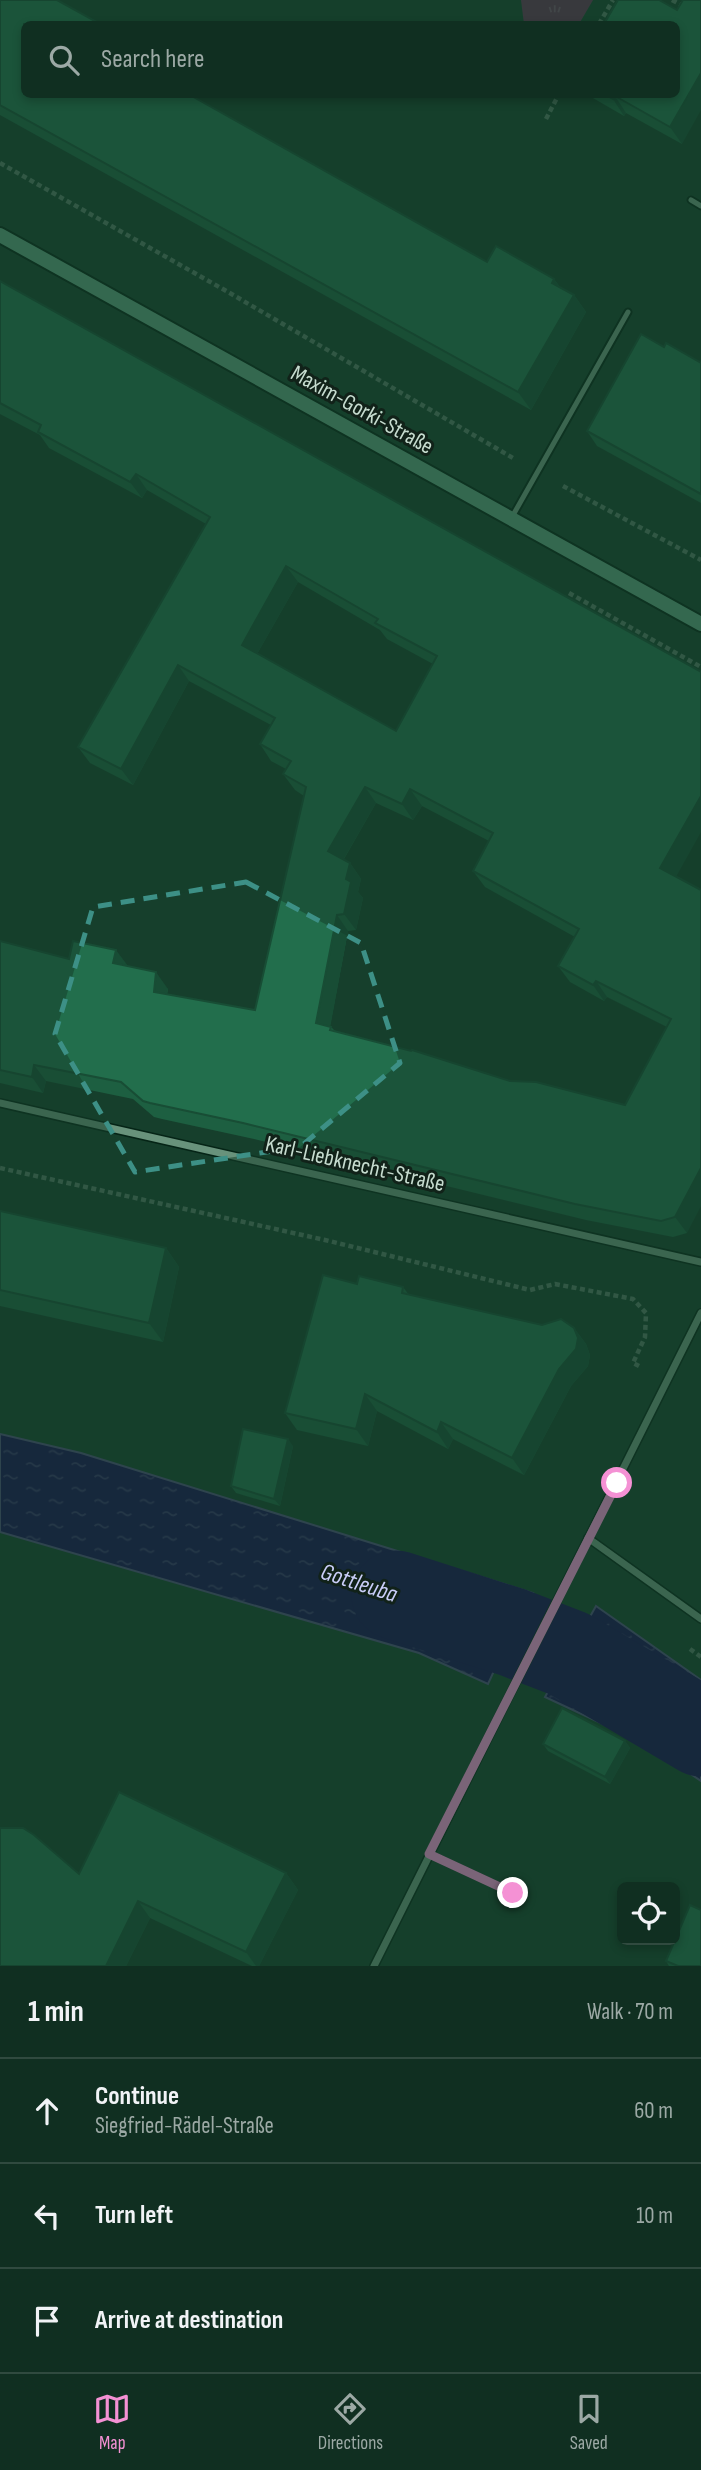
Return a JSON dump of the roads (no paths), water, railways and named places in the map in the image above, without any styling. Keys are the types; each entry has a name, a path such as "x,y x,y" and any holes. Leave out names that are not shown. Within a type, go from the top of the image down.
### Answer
{"main road":[{"name":"Maxim-Gorki-Straße","path":"0,235 701,624"}],"street":[{"name":"Karl-Liebknecht-Straße","path":"0,1103 701,1262"},
{"path":"374,1966 701,1313"},
{"path":"588,1538 701,1619"}],"lane":[{"path":"691,200 701,206"},
{"path":"510,520 628,312"},
{"path":"429,1854 513,1893"}],"water":[{"path":"0,1434 81,1453 533,1593 488,1684 419,1653 0,1532"},
{"path":"596,1606 701,1680 701,1781 648,1745 545,1697"}],"waterway":[{"name":"Gottleuba","path":"396,1595 512,1632 569,1654 701,1732"}]}
